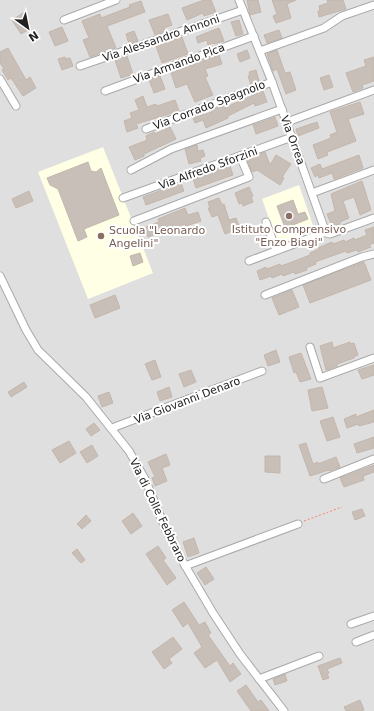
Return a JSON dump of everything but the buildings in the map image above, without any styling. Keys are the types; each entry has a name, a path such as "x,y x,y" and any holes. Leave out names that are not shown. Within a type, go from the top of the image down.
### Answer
{"street":[{"path":"64,20 116,0"},
{"name":"Via Orrea","path":"239,0 272,82 326,232"},
{"path":"260,51 324,28 343,15 374,5"},
{"name":"Via Alessandro Annoni","path":"80,66 243,10"},
{"name":"Via Armando Pica","path":"105,91 254,36"},
{"path":"0,79 16,106"},
{"name":"Via Corrado Spagnolo","path":"146,129 272,82"},
{"path":"287,122 374,90"},
{"path":"131,170 171,148 282,109"},
{"name":"Via Alfredo Sforzini","path":"124,198 292,137"},
{"path":"134,221 249,177 240,156"},
{"path":"312,193 374,170"},
{"path":"249,261 326,232 330,234 374,218"},
{"path":"266,222 276,250"},
{"path":"265,295 362,257 374,254"},
{"name":"Via di Colle Febbraro","path":"0,276 26,330 35,345 51,363 75,384 112,428 138,466 153,496 166,530 185,566 232,642 284,711"},
{"path":"310,347 320,378 374,358"},
{"name":"Via Giovanni Denaro","path":"112,428 262,371"},
{"path":"324,479 374,459"},
{"path":"185,566 298,524"},
{"path":"351,624 374,616"},
{"path":"356,642 374,635"},
{"path":"259,679 319,656"}],"path":[{"path":"298,524 342,507"}],"shaded area":[{"path":"0,0 374,0 374,711 0,711"},
{"name":"Scuola \"Leonardo Angelini\"","path":"103,147 153,273 88,299 38,172"},
{"name":"Istituto Comprensivo \"Enzo Biagi\"","path":"299,185 316,234 279,247 262,199"}],"place":[{"name":"Istituto Comprensivo \"Enzo Biagi\"","path":"289,216"},
{"name":"Scuola \"Leonardo Angelini\"","path":"101,236"}]}
